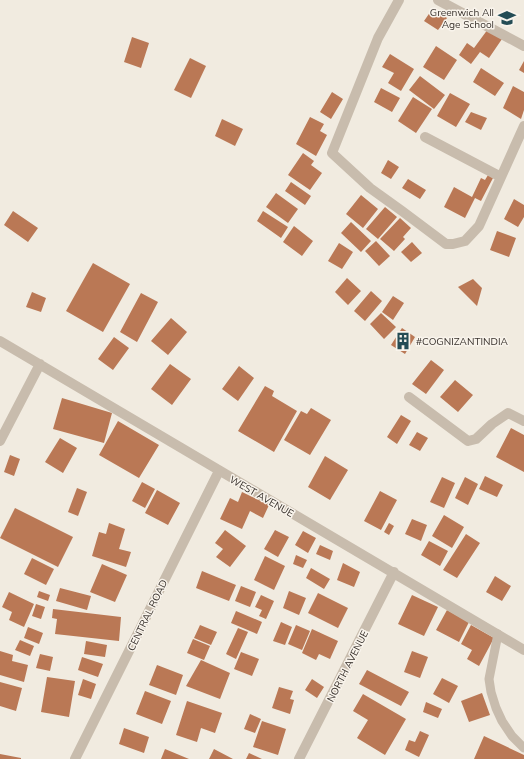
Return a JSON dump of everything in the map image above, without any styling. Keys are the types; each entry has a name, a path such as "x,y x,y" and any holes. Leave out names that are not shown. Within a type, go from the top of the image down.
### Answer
{"street":[{"path":"399,0 397,1 378,38 332,153 370,188 446,244 453,244 465,241 479,226 524,126"},
{"path":"438,0 524,46"},
{"path":"425,137 501,177"},
{"name":"WEST AVENUE","path":"0,341 524,650"},
{"path":"0,441 40,364"},
{"path":"409,397 468,441 476,439 492,424 508,413 524,421"},
{"name":"CENTRAL ROAD","path":"75,759 219,471"},
{"name":"NORTH AVENUE","path":"299,759 394,572"}],"lane":[{"path":"498,634 489,679 491,692 502,721 512,736 524,748"}],"building":[{"path":"433,8 447,18 438,30 424,21"},
{"path":"488,29 502,39 489,58 480,52 471,64 459,55 467,43 474,48"},
{"path":"132,37 149,43 141,68 124,62"},
{"path":"436,46 457,60 444,80 423,67"},
{"path":"390,54 414,69 401,91 388,83 394,73 382,67"},
{"path":"190,58 206,66 191,98 174,90"},
{"path":"524,61 524,73 519,70"},
{"path":"481,68 504,83 495,96 473,82"},
{"path":"420,76 445,95 434,109 409,90"},
{"path":"513,86 524,92 524,110 521,119 503,108"},
{"path":"381,88 400,98 392,112 374,102"},
{"path":"332,92 343,99 331,119 320,112"},
{"path":"450,93 470,104 456,127 437,116"},
{"path":"413,97 432,109 416,133 398,121"},
{"path":"471,112 487,118 481,130 465,122"},
{"path":"310,117 324,124 320,131 327,135 316,156 296,144"},
{"path":"222,119 243,129 235,146 215,136"},
{"path":"303,153 314,161 311,165 322,173 310,190 288,175"},
{"path":"388,160 399,167 391,179 381,173"},
{"path":"488,175 493,178 481,201 475,198 465,218 444,207 454,187 472,197 481,178 485,180"},
{"path":"408,179 426,190 420,199 402,188"},
{"path":"291,182 311,196 305,205 285,191"},
{"path":"276,193 298,209 288,223 266,207"},
{"path":"361,195 378,209 363,228 346,214"},
{"path":"514,199 524,205 524,217 518,227 504,219"},
{"path":"385,207 397,217 378,239 366,229"},
{"path":"13,211 38,228 28,242 4,225"},
{"path":"263,211 288,227 281,238 257,221"},
{"path":"400,218 411,228 403,237 405,239 394,251 380,239"},
{"path":"351,222 371,241 361,252 341,233"},
{"path":"294,226 313,241 302,256 283,242"},
{"path":"497,231 516,238 509,257 490,250"},
{"path":"376,241 390,256 379,266 365,251"},
{"path":"412,242 422,253 411,262 401,252"},
{"path":"339,243 353,252 342,269 328,261"},
{"path":"93,263 130,284 103,332 66,311"},
{"path":"347,278 361,291 348,305 335,292"},
{"path":"473,279 482,288 477,306 458,287"},
{"path":"371,291 382,301 365,321 354,311"},
{"path":"32,292 46,298 41,312 26,307"},
{"path":"141,293 158,302 137,342 120,332"},
{"path":"393,296 404,303 393,320 382,312"},
{"path":"381,313 396,327 384,339 370,324"},
{"path":"171,318 187,332 168,355 151,341"},
{"name":"#COGNIZANTINDIA","path":"402,328 415,337 405,354 391,345"},
{"path":"114,337 129,348 113,370 98,359"},
{"path":"431,360 444,370 426,394 412,384"},
{"path":"170,364 191,379 172,405 151,389"},
{"path":"239,366 254,378 238,401 222,389"},
{"path":"455,380 473,395 458,412 440,397"},
{"path":"265,386 274,391 272,396 297,411 274,452 238,431"},
{"path":"62,398 112,413 104,443 53,429"},
{"path":"311,408 331,420 310,455 284,440 301,411 307,414"},
{"path":"401,415 411,421 397,444 387,437"},
{"path":"118,421 159,445 139,478 99,455"},
{"path":"511,428 524,435 524,472 496,457"},
{"path":"417,432 428,438 420,451 409,445"},
{"path":"60,438 77,448 63,473 45,462"},
{"path":"10,455 20,459 14,476 4,472"},
{"path":"325,456 348,470 330,500 308,487"},
{"path":"485,476 503,485 497,497 479,489"},
{"path":"442,477 455,483 444,508 430,502"},
{"path":"465,477 478,484 468,505 455,498"},
{"path":"142,482 155,489 145,508 132,501"},
{"path":"77,488 87,492 78,516 68,512"},
{"path":"157,490 180,503 168,525 145,513"},
{"path":"380,491 397,500 381,530 364,521"},
{"path":"242,492 269,505 263,518 250,511 242,529 220,519 230,498 238,502"},
{"path":"15,508 73,537 58,567 0,538"},
{"path":"444,515 464,527 452,548 432,536"},
{"path":"412,519 427,525 421,541 405,534"},
{"path":"109,523 125,529 119,549 131,552 126,567 92,556 99,532 106,534"},
{"path":"389,523 394,526 389,535 384,532"},
{"path":"225,530 246,546 230,567 216,557 223,549 215,543"},
{"path":"275,530 289,537 278,557 264,549"},
{"path":"303,531 316,538 308,553 295,545"},
{"path":"466,534 480,543 457,578 443,570"},
{"path":"429,541 448,551 440,566 421,555"},
{"path":"320,545 333,551 330,560 316,554"},
{"path":"296,555 307,560 303,568 293,564"},
{"path":"265,556 285,566 274,590 254,580"},
{"path":"32,558 54,569 46,585 24,574"},
{"path":"343,563 360,572 354,587 337,580"},
{"path":"102,564 127,575 115,602 90,592"},
{"path":"311,568 330,579 324,589 306,578"},
{"path":"202,571 236,585 229,601 196,588"},
{"path":"495,576 511,586 502,601 486,592"},
{"path":"241,586 256,592 250,607 235,601"},
{"path":"60,588 91,596 87,610 56,601"},
{"path":"39,591 50,595 48,601 37,597"},
{"path":"289,591 306,598 299,615 283,608"},
{"path":"9,592 34,604 24,627 9,620 12,612 2,607"},
{"path":"318,593 348,608 338,628 308,613"},
{"path":"261,595 274,601 266,619 259,616 262,610 255,607"},
{"path":"412,595 438,607 424,636 398,624"},
{"path":"36,604 45,607 41,619 32,616"},
{"path":"53,609 121,617 119,641 55,634 57,619 52,618"},
{"path":"447,610 469,622 459,642 436,630"},
{"path":"236,611 262,622 257,634 231,623"},
{"path":"281,622 292,627 285,645 273,641"},
{"path":"200,625 217,632 211,645 194,638"},
{"path":"296,625 310,631 302,650 288,644"},
{"path":"471,625 494,638 479,666 467,659 472,650 461,644"},
{"path":"28,627 43,633 39,644 24,638"},
{"path":"238,628 248,632 236,659 226,654"},
{"path":"312,629 338,641 330,659 319,654 316,660 302,653"},
{"path":"193,639 210,646 204,660 187,653"},
{"path":"20,640 34,646 30,656 15,650"},
{"path":"86,641 107,645 105,657 84,654"},
{"path":"0,651 13,655 12,661 28,665 24,682 0,675"},
{"path":"412,651 428,657 420,678 404,672"},
{"path":"241,652 259,659 252,676 234,669"},
{"path":"40,654 53,657 50,671 36,668"},
{"path":"82,657 103,664 98,677 78,670"},
{"path":"201,660 230,673 220,699 186,686"},
{"path":"157,665 183,675 176,695 149,685"},
{"path":"367,670 409,692 401,706 359,684"},
{"path":"47,677 75,681 69,717 41,712"},
{"path":"442,678 458,686 449,703 433,694"},
{"path":"83,679 96,684 91,699 78,695"},
{"path":"312,679 324,687 317,698 305,690"},
{"path":"0,682 22,688 16,711 0,706"},
{"path":"279,687 293,691 290,699 294,700 290,714 272,708"},
{"path":"145,691 171,701 162,724 136,714"},
{"path":"482,693 490,715 469,722 461,701"},
{"path":"363,694 406,719 385,755 357,738 368,720 353,711"},
{"path":"187,701 222,713 215,733 201,728 197,742 176,735"},
{"path":"426,702 442,709 438,718 423,712"},
{"path":"250,714 261,719 255,733 244,729"},
{"path":"262,721 286,729 278,755 253,747"},
{"path":"124,728 149,737 144,753 119,744"},
{"path":"420,731 429,735 419,757 405,750 409,740 415,742"},
{"path":"484,736 524,755 524,759 474,759"},
{"path":"165,749 189,759 161,759"},
{"path":"214,749 233,759 209,759"},
{"path":"249,753 262,759 246,759"},
{"path":"0,754 21,758 21,759 0,759"}],"place":[{"name":"Greenwich All Age School","path":"507,18"},
{"name":"#COGNIZANTINDIA","path":"403,341"}]}
